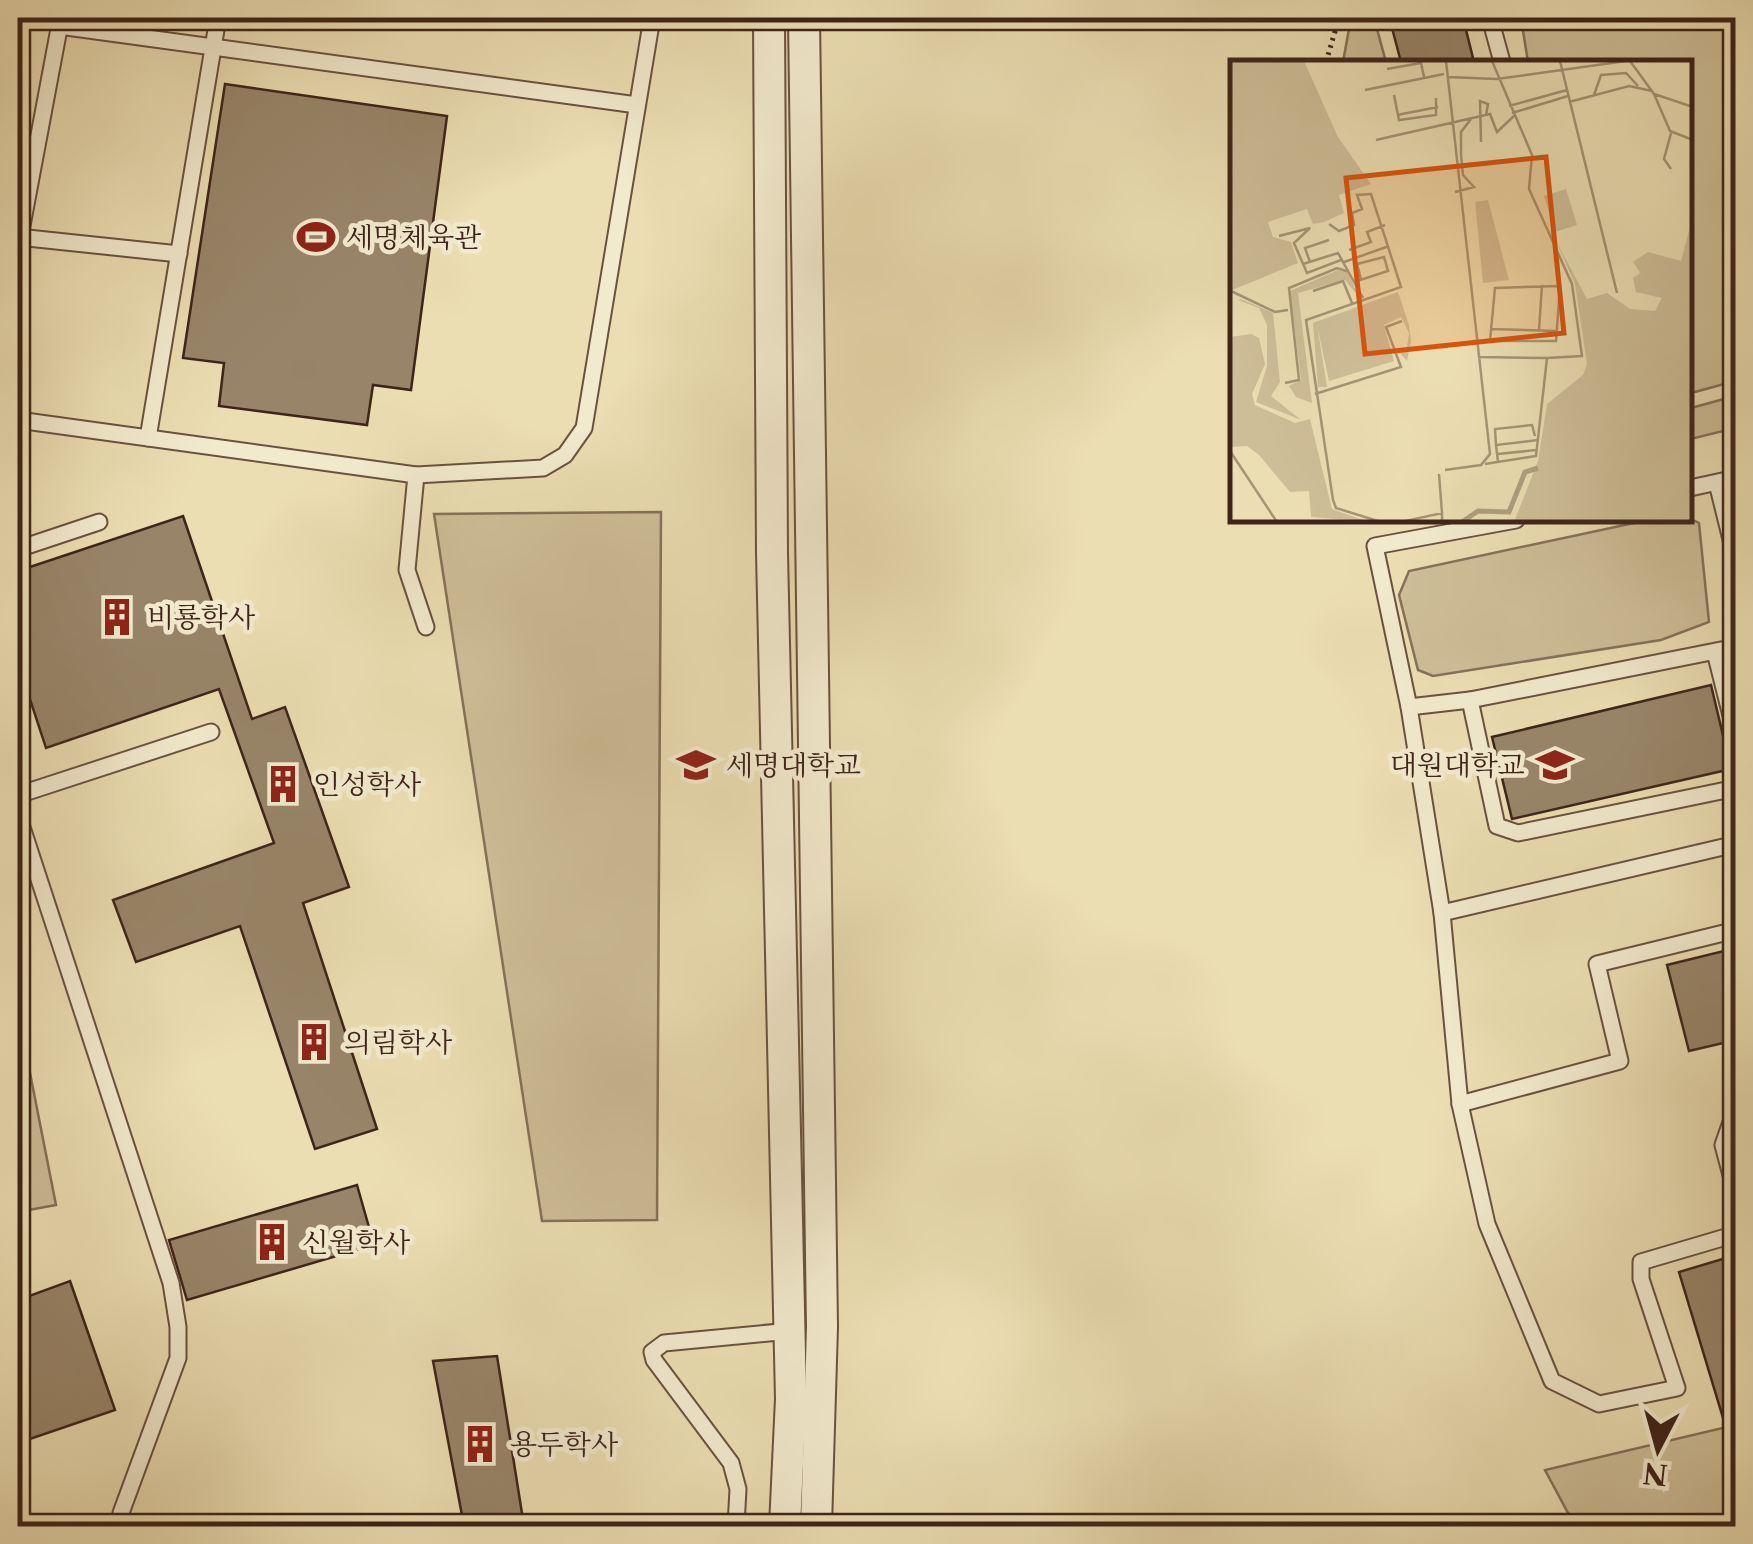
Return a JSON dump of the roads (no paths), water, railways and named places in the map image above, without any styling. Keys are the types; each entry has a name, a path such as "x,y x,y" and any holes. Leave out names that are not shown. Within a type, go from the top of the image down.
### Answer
{"street":[{"path":"769,18 775,681 791,1398 784,1526"},
{"path":"804,18 822,1327 816,1526"},
{"path":"775,681 813,681"},
{"path":"790,1332 822,1327"}],"lane":[{"path":"148,438 218,18"},
{"path":"18,420 416,475 543,468 565,455 584,428 652,18"},
{"path":"1490,18 1501,60"},
{"path":"179,254 18,240 60,22 212,49 638,105"},
{"path":"416,475 407,570 426,626"},
{"path":"1693,487 1736,478"},
{"path":"1717,483 1736,560"},
{"path":"18,549 98,522"},
{"path":"1505,522 1376,546 1409,707 1442,913 1460,1104 1487,1224 1552,1381 1599,1404 1677,1388 1641,1279 1641,1262 1736,1234"},
{"path":"1409,707 1470,700 1736,647"},
{"path":"1715,652 1736,736"},
{"path":"1470,700 1497,826 1518,833 1736,788"},
{"path":"18,795 211,732"},
{"path":"18,815 171,1282 178,1327 178,1358 120,1526"},
{"path":"1442,913 1736,844"},
{"path":"1460,1104 1620,1061 1597,964 1736,930"},
{"path":"1736,1124 1730,1126 1722,1144 1736,1194"},
{"path":"736,1526 738,1489 731,1463 654,1360 652,1352 664,1343 790,1332"}],"place":[{"name":"세명체육관","path":"316,237"},
{"name":"비룡학사","path":"117,617"},
{"name":"세명대학교","path":"696,765"},
{"name":"대원대학교","path":"1555,765"},
{"name":"인성학사","path":"283,784"},
{"name":"의림학사","path":"314,1042"},
{"name":"신월학사","path":"272,1242"},
{"name":"용두학사","path":"480,1444"}]}
